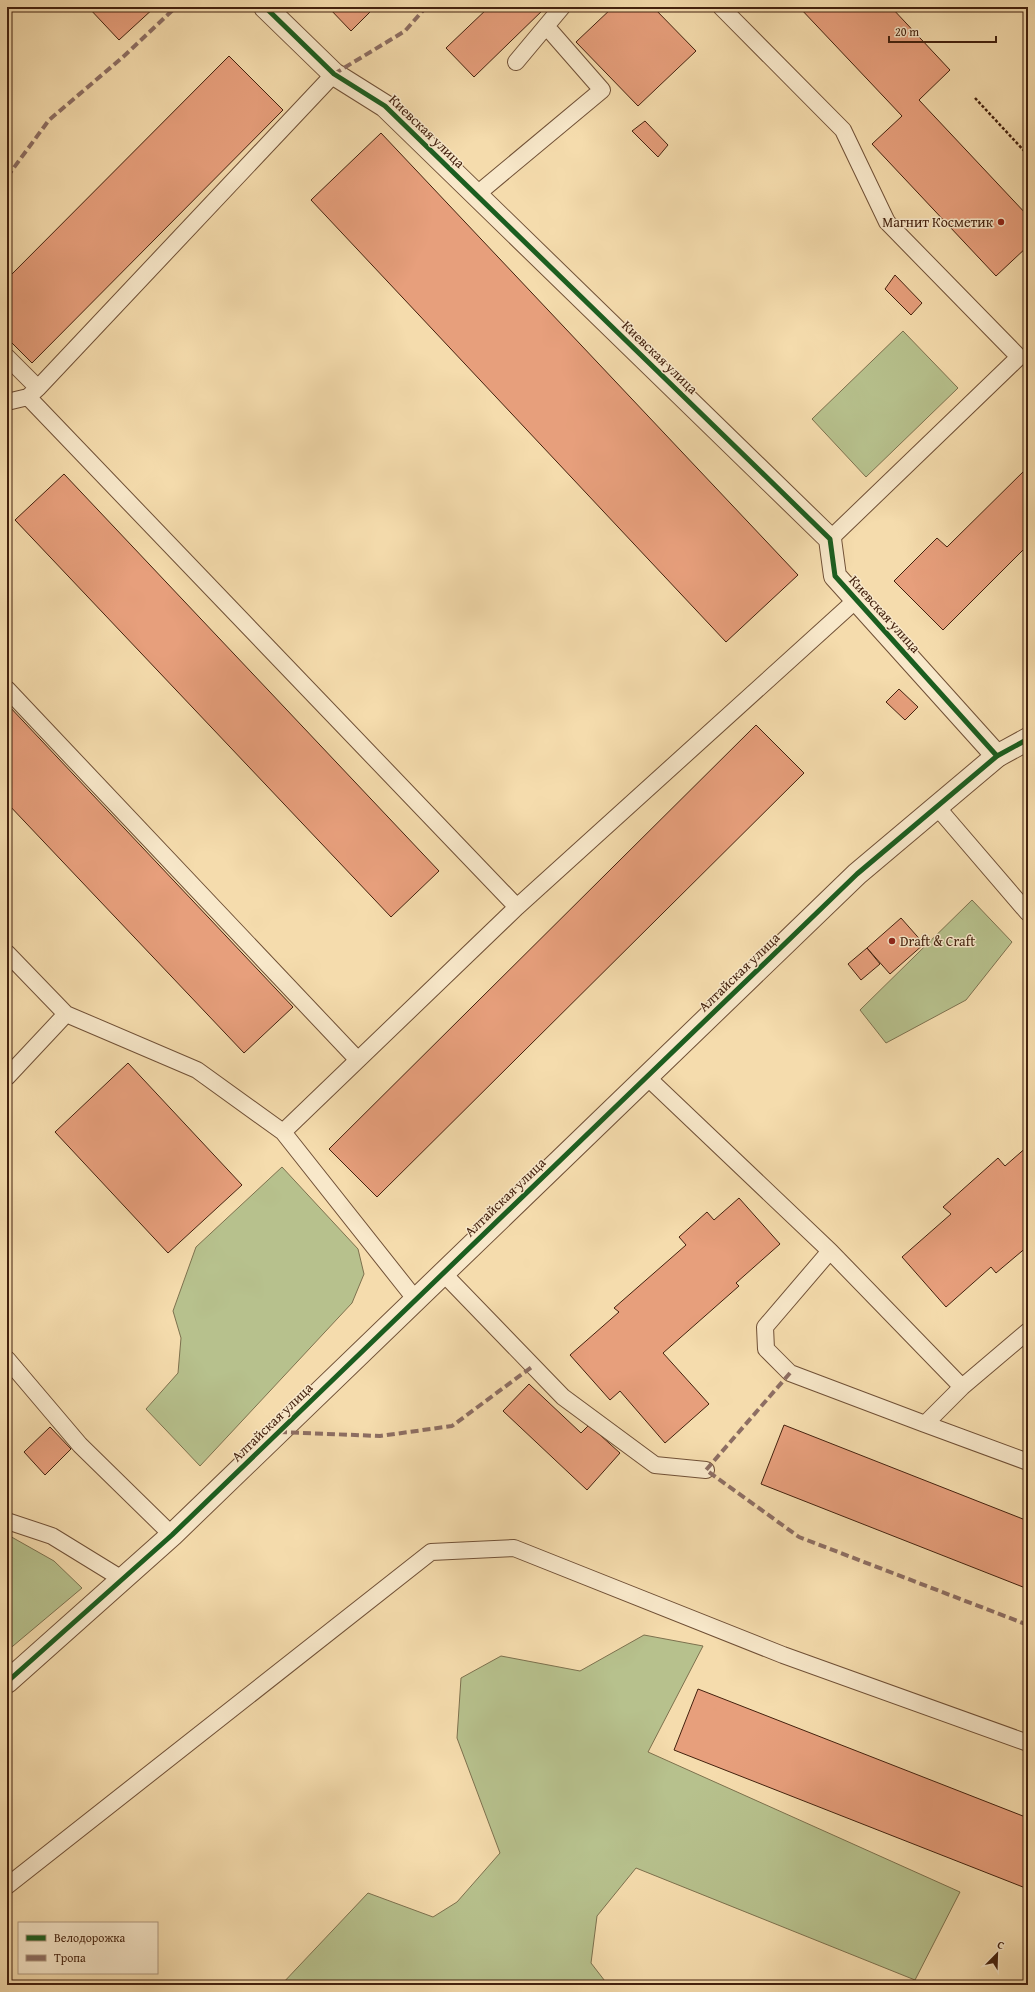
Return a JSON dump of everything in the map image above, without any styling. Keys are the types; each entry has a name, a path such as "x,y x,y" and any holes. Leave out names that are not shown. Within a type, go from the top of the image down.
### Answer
{"street":[{"name":"Киевская улица","path":"265,7 334,74 385,106 830,539 835,576 997,756"},
{"name":"Алтайская улица","path":"7,1682 172,1535 857,874 997,756 1028,739"}],"lane":[{"path":"516,62 562,7"},
{"path":"721,7 843,130 887,222 1024,352 830,539"},
{"path":"476,195 602,90 546,26"},
{"path":"7,402 33,392 334,74"},
{"path":"7,357 33,392 516,907"},
{"path":"283,1132 516,907 856,600"},
{"path":"7,689 357,1059"},
{"path":"937,807 1028,913"},
{"path":"7,953 66,1014 197,1070 283,1132 416,1300"},
{"path":"7,1077 66,1014"},
{"path":"647,1077 830,1251 962,1387"},
{"path":"830,1251 765,1326 766,1349 790,1373 1028,1462"},
{"path":"443,1274 563,1397 655,1465 706,1470"},
{"path":"924,1424 962,1387 1028,1331"},
{"path":"7,1359 80,1445 172,1535"},
{"path":"7,1521 52,1536 122,1580"},
{"path":"7,1886 431,1552 514,1548 783,1655 1028,1743"}],"path":[{"path":"975,98 1028,155"}],"green space":[{"path":"903,331 958,388 866,477 812,419"},
{"path":"972,900 1012,942 966,1000 886,1043 860,1010"},
{"path":"282,1167 358,1249 364,1274 352,1303 200,1466 146,1409 178,1373 181,1338 173,1311 196,1247"},
{"path":"7,1530 8,1535 54,1561 82,1588 7,1651"},
{"path":"644,1635 703,1646 648,1752 960,1892 915,1980 636,1868 597,1916 591,1963 608,1985 281,1985 368,1893 433,1917 457,1902 500,1853 457,1738 461,1678 501,1656 580,1671"}],"building":[{"path":"88,7 155,7 119,40"},
{"path":"328,7 375,7 351,31"},
{"path":"489,7 546,7 474,77 446,48"},
{"path":"613,7 653,7 696,51 638,106 576,42"},
{"path":"799,7 891,7 950,70 919,100 1028,216 1028,246 996,276 872,144 902,116"},
{"path":"229,56 283,110 32,363 7,338 7,279"},
{"path":"645,121 668,145 658,157 632,131"},
{"path":"381,133 798,575 726,642 311,200"},
{"path":"895,275 922,303 911,315 885,289"},
{"path":"1028,467 1028,545 943,630 894,581 937,538 947,547"},
{"path":"64,474 439,871 391,917 15,520"},
{"path":"899,689 918,707 905,720 886,702"},
{"path":"7,704 293,1007 244,1053 7,803"},
{"path":"756,725 804,773 377,1197 329,1149"},
{"path":"901,918 924,944 890,974 867,948"},
{"path":"867,948 880,964 861,980 848,964"},
{"path":"128,1063 242,1185 168,1253 55,1132"},
{"path":"1028,1146 1028,1246 996,1273 991,1267 946,1307 902,1257 951,1214 943,1207 998,1158 1005,1166"},
{"path":"739,1198 780,1244 736,1283 739,1286 663,1353 709,1404 665,1443 620,1391 610,1400 570,1355 619,1312 614,1308 686,1245 679,1237 707,1212 714,1220"},
{"path":"529,1384 581,1433 589,1425 620,1453 587,1490 503,1411"},
{"path":"784,1425 1028,1521 1028,1589 761,1484"},
{"path":"50,1427 71,1449 45,1475 24,1452"},
{"path":"698,1689 1028,1818 1028,1889 674,1750"}],"marked path":[{"path":"7,177 49,120 123,57 176,7"},
{"path":"334,74 405,31 426,7"},
{"path":"279,1432 380,1436 452,1426 533,1366"},
{"path":"790,1373 706,1470 799,1537 1028,1625"}],"cycle path":[{"path":"265,7 334,74 385,106 830,539 835,576 997,756"},
{"path":"7,1682 172,1535 857,874 997,756 1028,739"}],"place":[{"name":"Магнит Косметик","path":"1001,222"},
{"name":"Draft & Craft","path":"892,941"}]}
